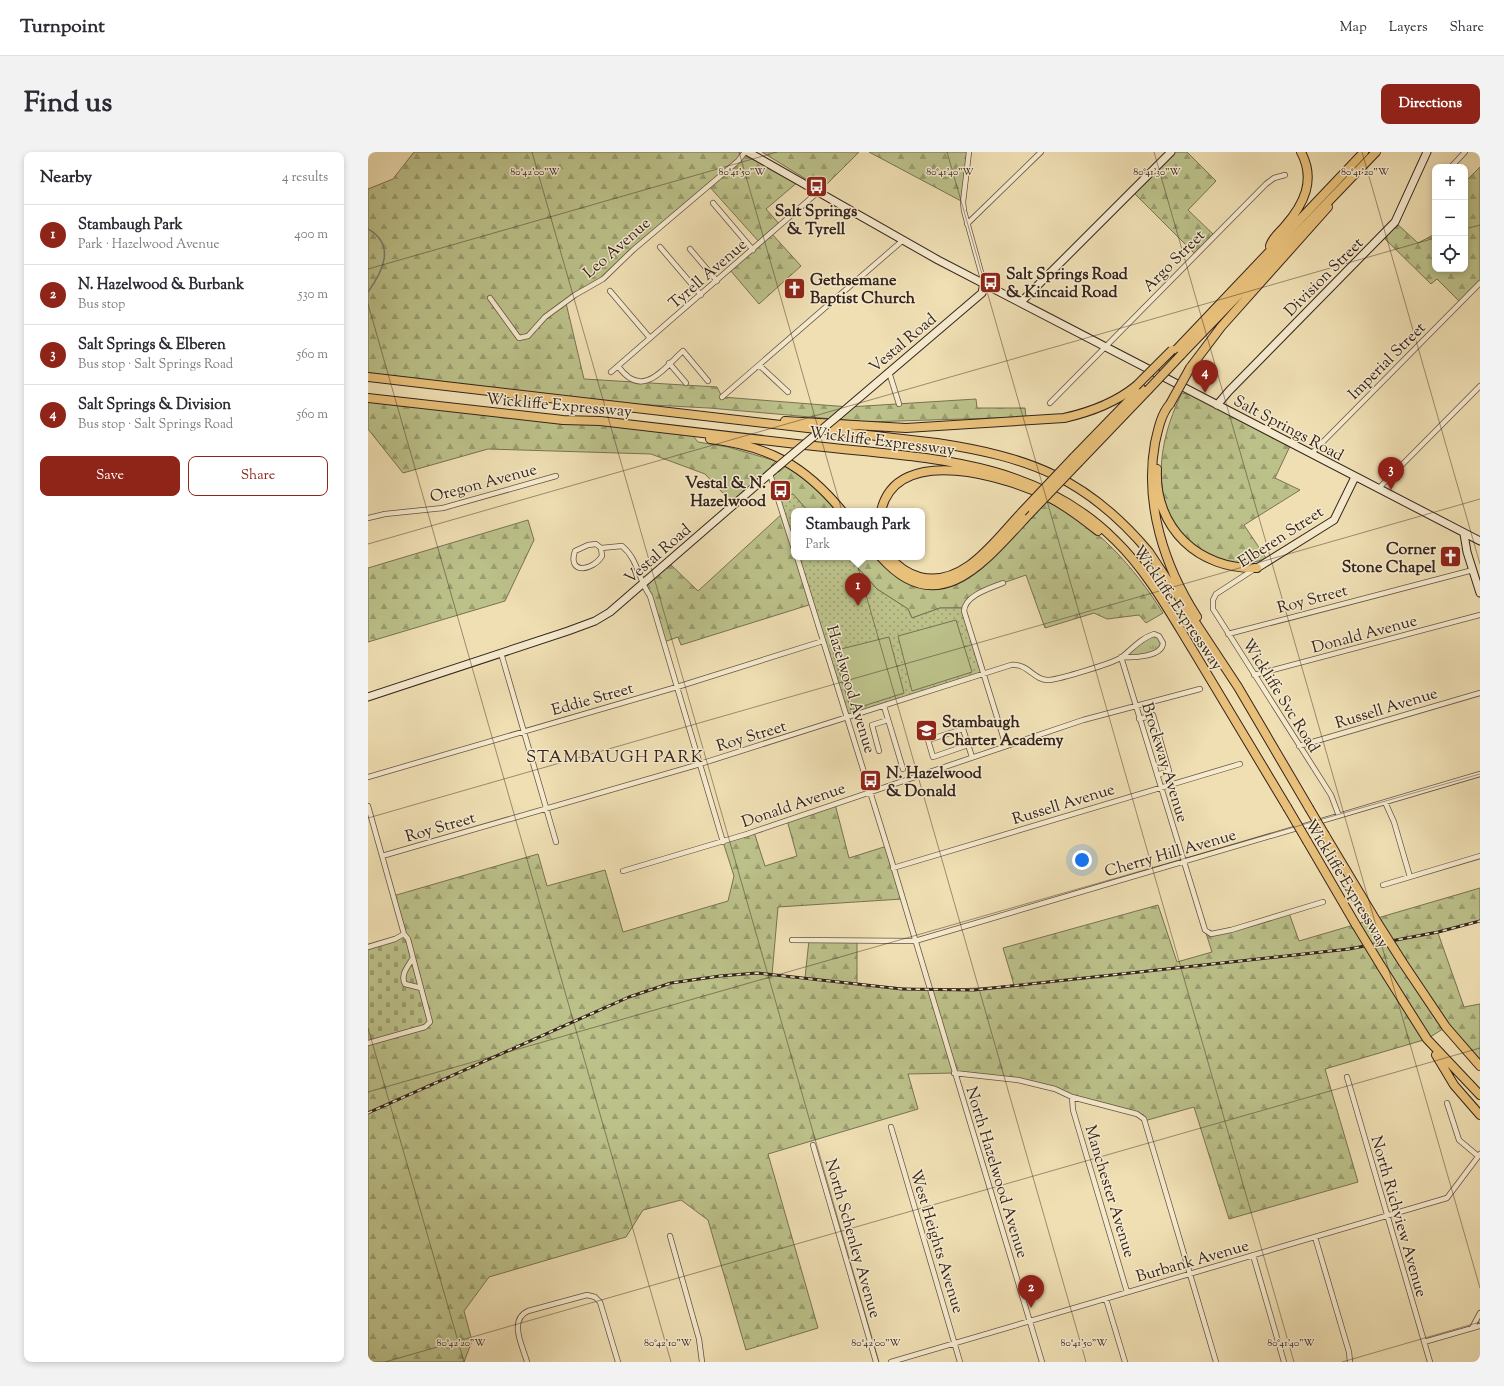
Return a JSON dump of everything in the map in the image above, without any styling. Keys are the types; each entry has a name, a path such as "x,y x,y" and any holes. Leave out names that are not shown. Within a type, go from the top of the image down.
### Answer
{"highway":[{"path":"1267,254 1271,242 1298,209 1305,196 1309,181 1308,172 1301,152"},
{"path":"743,421 804,421 906,428 1048,419 1074,416 1100,408 1142,388 1176,352 1185,340 1364,152"},
{"path":"884,560 896,573 911,580 930,585 949,583 969,574 984,562 1176,352 1329,199 1340,190 1376,152"},
{"path":"1238,687 1230,670 1194,612 1183,591 1167,554 1157,522 1152,487 1153,457 1159,427 1166,409 1190,368 1221,327 1333,202 1340,190"},
{"name":"Wickliffe Expressway","path":"368,377 936,442 977,449 1022,461 1076,486 1117,516 1149,552 1238,687 1377,922 1403,963 1446,1027 1480,1066"},
{"name":"Wickliffe Expressway","path":"368,398 562,420 600,421 934,459 979,467 1017,477 1054,494 1093,519 1128,553 1153,588 1287,807 1381,966 1427,1039 1480,1095"},
{"path":"1170,404 1159,450 1157,478 1159,496 1169,520 1184,541 1208,559 1232,567 1257,568"},
{"path":"689,431 700,437 748,447 784,460 817,483 839,508"},
{"path":"893,560 900,567 916,576 929,578 950,576 976,559 1076,460"},
{"path":"882,508 885,498 896,484 918,472 938,470 960,472 1010,482 1050,498 1082,518 1110,542 1153,588"},
{"path":"1427,1039 1454,1085 1480,1115"},
{"path":"1468,1053 1480,1062"}],"street":[{"name":"Leo Avenue","path":"490,298 519,338 528,336 545,317 603,279 639,245 738,161 745,152"},
{"name":"Salt Springs Road","path":"748,152 902,240 1480,541"},
{"path":"969,152 963,202 967,224 984,283"},
{"path":"967,224 1041,152"},
{"path":"1021,302 1170,152"},
{"name":"Division Street","path":"1217,405 1228,391 1395,222 1427,152"},
{"path":"1454,164 1465,152"},
{"name":"Argo Street","path":"1050,403 1266,184 1274,178 1285,175"},
{"name":"Tyrell Avenue","path":"611,372 818,192"},
{"path":"713,203 753,250"},
{"path":"722,397 894,250 902,240"},
{"path":"660,247 701,295"},
{"path":"690,249 717,281"},
{"name":"Vestal Road","path":"368,697 595,621 610,612 982,293 984,283"},
{"name":"Imperial Street","path":"1311,454 1480,284"},
{"path":"610,291 650,338"},
{"path":"618,366 624,374 633,381 650,380 683,351 708,381"},
{"path":"669,363 686,383"},
{"path":"759,365 788,392"},
{"path":"889,372 899,404"},
{"path":"1378,489 1480,386"},
{"path":"772,472 791,538"},
{"name":"Oregon Avenue","path":"368,518 385,514 443,508 556,476"},
{"name":"Elberen Street","path":"1222,590 1334,520 1355,477"},
{"path":"1464,534 1480,593"},
{"path":"601,548 602,556 593,565 585,568 578,567 574,564 572,558 575,551 580,548 596,544 601,548 622,546 629,552 634,560 642,584 650,596 723,842"},
{"name":"Hazelwood Avenue","path":"798,560 848,718 929,990"},
{"name":"Roy Street","path":"1228,634 1473,570"},
{"path":"1003,583 974,596 968,601 964,608 1006,746"},
{"name":"Wickliffe Svc Road","path":"1222,590 1214,597 1212,605 1213,609 1333,800 1339,816"},
{"name":"Donald Avenue","path":"1254,676 1480,615"},
{"name":"Roy Street","path":"382,856 700,764 1016,664 1026,668 1042,680 1048,680 1092,668 1121,657 1137,657 1158,652 1163,646 1162,639 1156,634 1151,635 1133,646 1121,657"},
{"name":"Eddie Street","path":"368,777 677,687 823,641"},
{"path":"501,653 556,842"},
{"name":"Brockway Avenue","path":"1121,657 1205,930 1208,933 1216,934 1323,902"},
{"name":"Donald Avenue","path":"624,871 723,842 1083,720 1200,689"},
{"name":"Russell Avenue","path":"1299,746 1480,693"},
{"path":"884,706 903,769"},
{"path":"1139,719 1153,715 1169,771 1157,775"},
{"path":"879,751 872,725 888,720"},
{"path":"968,745 933,757 928,740 963,729 972,757"},
{"name":"Russell Avenue","path":"893,868 1240,764"},
{"name":"Cherry Hill Avenue","path":"792,940 915,941 1480,774"},
{"path":"1386,802 1394,822 1410,877"},
{"path":"368,806 404,934 408,939 429,1024 368,1043"},
{"path":"1383,885 1480,856"},
{"path":"368,946 395,939 404,934"},
{"path":"413,958 403,980 405,984 421,988"},
{"name":"North Hazelwood Avenue","path":"929,990 1042,1362"},
{"path":"954,1073 1018,1080 1055,1089 1072,1097 1137,1114 1144,1119 1216,1362"},
{"name":"North Richview Avenue","path":"1347,1077 1430,1362"},
{"name":"Manchester Avenue","path":"1072,1097 1073,1110 1127,1292"},
{"path":"1447,1103 1459,1140 1479,1155"},
{"name":"West Heights Avenue","path":"891,1127 960,1362"},
{"name":"North Schenley Avenue","path":"813,1145 876,1362"},
{"name":"Burbank Avenue","path":"891,1362 1449,1197 1479,1155"},
{"path":"670,1236 699,1339 702,1362"},
{"path":"1315,1237 1349,1352 1350,1362"},
{"path":"1253,1255 1284,1362"},
{"path":"527,1362 518,1327 520,1317 528,1311 587,1295 599,1300 618,1362"},
{"path":"1106,1299 1125,1362"},
{"path":"1472,1328 1480,1313"},
{"path":"1424,1342 1480,1326"}],"green space":[{"path":"414,152 748,152 799,181 766,209 781,226 772,234 801,266 759,304 730,270 760,243 708,185 607,275 566,303 584,379 717,387 722,397 849,407 976,399 977,408 1025,408 1026,417 866,422 709,408 575,401 368,377 368,189 393,179"},
{"path":"762,152 859,152 822,189"},
{"path":"869,152 969,152 963,202"},
{"path":"1171,152 1187,152 1216,181 1188,210 1215,236 1196,255 1132,191"},
{"path":"1480,167 1480,283 1461,303 1437,279 1431,284 1382,236 1395,222 1418,243 1432,236 1432,272 1468,272 1468,179"},
{"path":"1182,393 1203,398 1291,444 1275,478 1300,490 1244,525 1266,558 1252,563 1225,561 1211,555 1190,541 1175,524 1166,505 1162,483 1162,460 1166,437 1173,414"},
{"path":"368,398 689,431 698,442 728,447 776,461 771,466 779,472 787,465 820,492 833,508 805,508 793,494 778,499 770,474 734,505 705,474 651,454 488,449 403,473 368,429"},
{"path":"793,494 805,508 791,508 791,540 778,499"},
{"path":"1047,501 1082,522 1113,549 1127,564 1140,579 1163,613 1146,623 1139,615 1107,619 1094,613 1045,628 1026,575 974,596 964,608 940,608 912,618 908,609 877,589 851,560 877,560 897,577 922,588 935,589 949,587 962,582 985,566"},
{"path":"783,513 791,539 791,560 798,560 812,604 681,645 678,637 664,642 650,596 642,584 668,562 698,591"},
{"path":"528,520 534,540 505,601 368,642 368,568"},
{"path":"798,560 851,560 877,589 908,609 912,618 940,608 964,608 983,674 847,718"},
{"path":"956,620 972,672 912,691 898,636"},
{"path":"1151,635 1161,638 1161,650 1129,658 1126,651"},
{"path":"889,637 904,693 851,710 833,651"},
{"path":"835,804 849,858 887,846 902,899 778,907 772,975 805,978 809,940 857,940 857,984 897,988 936,989 1014,985 1003,948 1158,905 1177,962 1212,952 1205,930 1211,934 1289,913 1299,941 1480,888 1480,921 1438,933 1464,1007 1480,1004 1480,1062 1446,1027 1427,1039 1325,1069 1358,1182 1229,1219 1194,1107 1144,1121 1141,1117 1033,1083 954,1073 908,1074 918,1109 768,1154 818,1328 746,1350 708,1220 681,1200 643,1210 626,1237 489,1277 464,1311 472,1341 464,1362 368,1362 368,1043 425,1027 393,896 538,854 547,886 605,870 623,932 728,901 734,876 723,842 754,832 765,866 797,856 787,820"},
{"path":"404,934 408,939 429,1024 368,1043 368,947"}],"waterway":[{"path":"368,229 377,235 384,250 382,267 368,292"}],"railway":[{"path":"368,1113 629,997 671,983 720,976 757,973 902,989 974,990 1349,949 1438,932 1480,921"}],"place":[{"name":"Salt Springs & Tyrell","path":"816,186"},
{"name":"Salt Springs Road & Kincaid Road","path":"991,282"},
{"name":"Gethsemane Baptist Church","path":"794,288"},
{"name":"Salt Springs & Division","path":"1205,393"},
{"name":"Salt Springs & Elberen","path":"1391,490"},
{"name":"Vestal & N. Hazelwood","path":"781,491"},
{"name":"Corner Stone Chapel","path":"1451,557"},
{"name":"Stambaugh Park","path":"858,606"},
{"name":"Stambaugh Charter Academy","path":"926,730"},
{"name":"N. Hazelwood & Donald","path":"871,781"},
{"name":"N. Hazelwood & Burbank","path":"1031,1308"}],"district":[{"name":"STAMBAUGH PARK","path":"615,756"}]}
